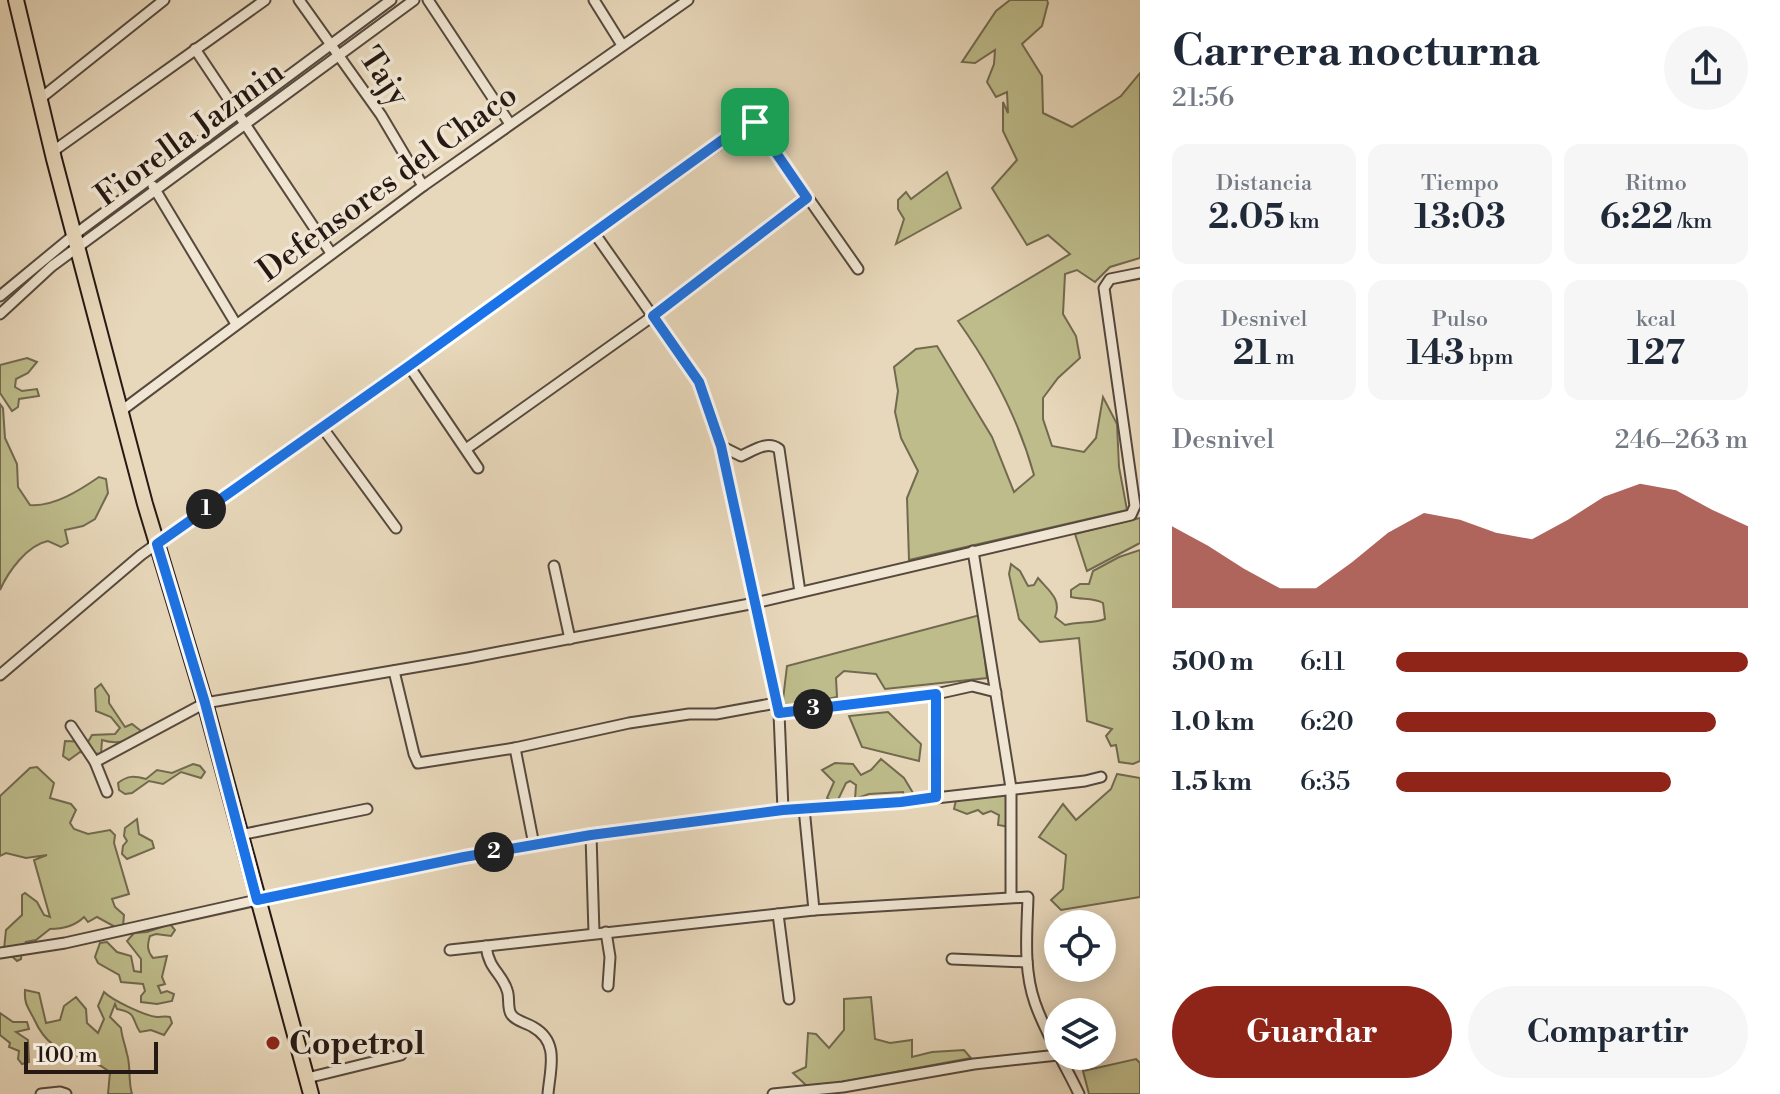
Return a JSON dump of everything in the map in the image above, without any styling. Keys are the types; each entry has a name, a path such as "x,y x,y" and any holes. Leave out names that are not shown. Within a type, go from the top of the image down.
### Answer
{"main road":[{"path":"16,0 75,241 311,1094"}],"street":[{"path":"41,98 164,0"},
{"path":"52,152 265,0"},
{"name":"Tajy","path":"299,0 381,115 423,186"},
{"name":"Fiorella Jazmin","path":"0,296 75,241 149,179 391,0"},
{"name":"Fiorella Jazmin","path":"0,314 75,241 155,190 414,0"},
{"path":"428,0 510,124"},
{"path":"594,0 622,45"},
{"name":"Defensores del Chaco","path":"121,411 423,186 688,0"},
{"path":"195,49 331,253"},
{"path":"0,675 157,544 595,234 743,125 755,122 858,269"},
{"path":"149,179 236,324"},
{"path":"466,449 653,316 807,198"},
{"path":"595,234 699,382 721,446 777,708 783,810"},
{"path":"95,762 205,703 755,603 1131,515 1134,511 1104,288 1110,279 1140,273"},
{"path":"409,366 478,468"},
{"path":"322,427 396,528"},
{"path":"721,446 741,456 766,445 775,445 779,449 800,592"},
{"path":"973,551 1011,788 1011,897"},
{"path":"554,566 570,639"},
{"path":"394,671 418,763 515,748 629,723 689,714 936,694 972,686 996,692"},
{"path":"936,694 936,797"},
{"path":"71,726 95,762 107,792"},
{"path":"515,748 534,845"},
{"path":"0,953 65,943 257,900 591,835 783,810 901,802 1101,777"},
{"path":"804,808 814,910"},
{"path":"240,835 367,809"},
{"path":"591,835 594,933"},
{"path":"450,950 814,910 1028,897 1027,962 1034,1002 1044,1024"},
{"path":"778,914 789,999"},
{"path":"606,932 610,957 608,986"},
{"path":"486,946 490,966 507,990 514,1018 538,1029 553,1054 548,1094"},
{"path":"952,959 1027,962"},
{"path":"307,1078 401,1055"},
{"path":"773,1094 843,1087 974,1064 1044,1056"},
{"path":"1066,1070 1079,1094"},
{"path":"41,1094 66,1094"}],"shaded area":[{"path":"1010,0 1047,0 1048,3 1042,26 1022,44 1042,76 1043,113 1072,127 1121,96 1140,73 1140,258 1110,267 1095,282 1077,270 1065,274 1063,314 1076,336 1080,358 1058,378 1043,398 1043,419 1052,446 1084,452 1096,438 1103,397 1117,424 1119,467 1127,510 909,560 907,498 918,471 901,438 895,412 898,391 894,367 916,349 937,346 992,437 1014,492 1034,475 1003,395 958,321 1070,254 1048,235 1027,245 992,188 1017,160 1003,131 1003,102 1008,113 1007,92 996,97 987,82 994,64 995,50 975,63 962,62 996,11"},
{"path":"947,172 961,208 896,244 904,219 898,209 898,200 906,192 911,199"},
{"path":"27,358 37,362 28,373 16,379 15,387 22,391 37,389 39,396 19,399 18,407 12,411 0,393 0,365"},
{"path":"0,404 5,438 17,464 18,487 30,505 57,500 99,477 106,479 108,493 95,519 83,526 65,530 68,543 61,547 48,541 33,548 13,568 0,590"},
{"path":"1140,518 1140,543 1087,571 1075,534"},
{"path":"1140,550 1140,761 1133,764 1119,762 1116,745 1111,746 1106,736 1112,729 1087,721 1079,638 1040,642 1019,619 1009,574 1011,564 1020,571 1028,586 1034,585 1038,578 1056,600 1055,617 1065,625 1095,621 1105,619 1103,603 1071,597 1071,590 1080,584 1089,584 1093,571"},
{"path":"980,615 987,678 885,689 876,674 844,671 836,678 837,697 782,708 787,666"},
{"path":"101,684 125,727 132,724 141,731 123,742 102,740 101,754 80,752 69,760 63,756 65,741 88,742 92,735 115,734 120,728 111,717 96,711 95,689"},
{"path":"888,712 921,744 919,761 862,747 849,716"},
{"path":"881,759 904,778 916,798 905,802 903,792 869,794 855,799 856,785 850,781 836,804 827,798 834,782 822,770 835,763 853,764 861,775"},
{"path":"193,764 205,772 201,778 181,772 163,784 149,781 132,793 125,794 119,790 118,783 125,779 146,779 157,770 172,773"},
{"path":"37,767 54,783 50,798 71,804 76,810 70,823 74,829 88,834 110,830 115,835 114,843 129,894 112,899 124,915 123,926 117,928 97,917 88,922 84,917 72,925 50,929 36,940 26,942 21,959 17,961 4,949 6,930 22,915 22,895 25,893 37,902 44,915 50,917 34,860 47,855 26,858 6,853 0,856 0,796 30,768"},
{"path":"1117,774 1140,778 1140,897 1061,910 1051,900 1063,889 1066,855 1039,837 1063,804 1076,820 1111,789"},
{"path":"1011,789 1010,827 998,825 999,815 991,811 983,814 978,810 967,814 954,809 956,800"},
{"path":"137,819 139,834 152,841 154,848 127,859 122,854 127,841 125,828"},
{"path":"170,924 175,930 171,936 150,936 148,945 153,958 167,956 162,977 165,984 158,986 161,993 167,991 174,994 172,1001 157,1004 141,1002 145,991 143,984 121,982 119,975 98,963 95,957 100,943 107,942 117,952 131,956 134,971 141,972 141,959 127,941 134,933"},
{"path":"25,990 39,993 46,1023 60,1020 64,1006 76,997 86,1009 87,1023 98,1033 104,1019 98,1006 104,992 145,1014 170,1017 172,1023 164,1035 151,1030 140,1032 131,1015 117,1009 115,1004 110,1017 121,1028 132,1094 108,1094 110,1072 49,1041 28,1008"},
{"path":"871,997 875,1039 890,1043 912,1040 912,1057 964,1050 971,1058 809,1088 793,1073 806,1067 808,1033 816,1034 829,1048 844,1030 844,999"},
{"path":"0,1013 13,1022 27,1022 29,1029 16,1032 28,1040 29,1062 22,1064 18,1059 19,1051 9,1047 10,1043 0,1035"},
{"path":"1136,1059 1140,1063 1140,1094 1089,1094 1083,1071 1116,1070 1116,1064"}],"place":[{"name":"Copetrol","path":"273,1043"}],"route":[{"path":"755,122 807,198 653,316 699,382 721,446 779,713 936,694 936,797 783,810 591,835 464,857 257,900 205,703 157,544 595,234 743,125 755,122"}]}
